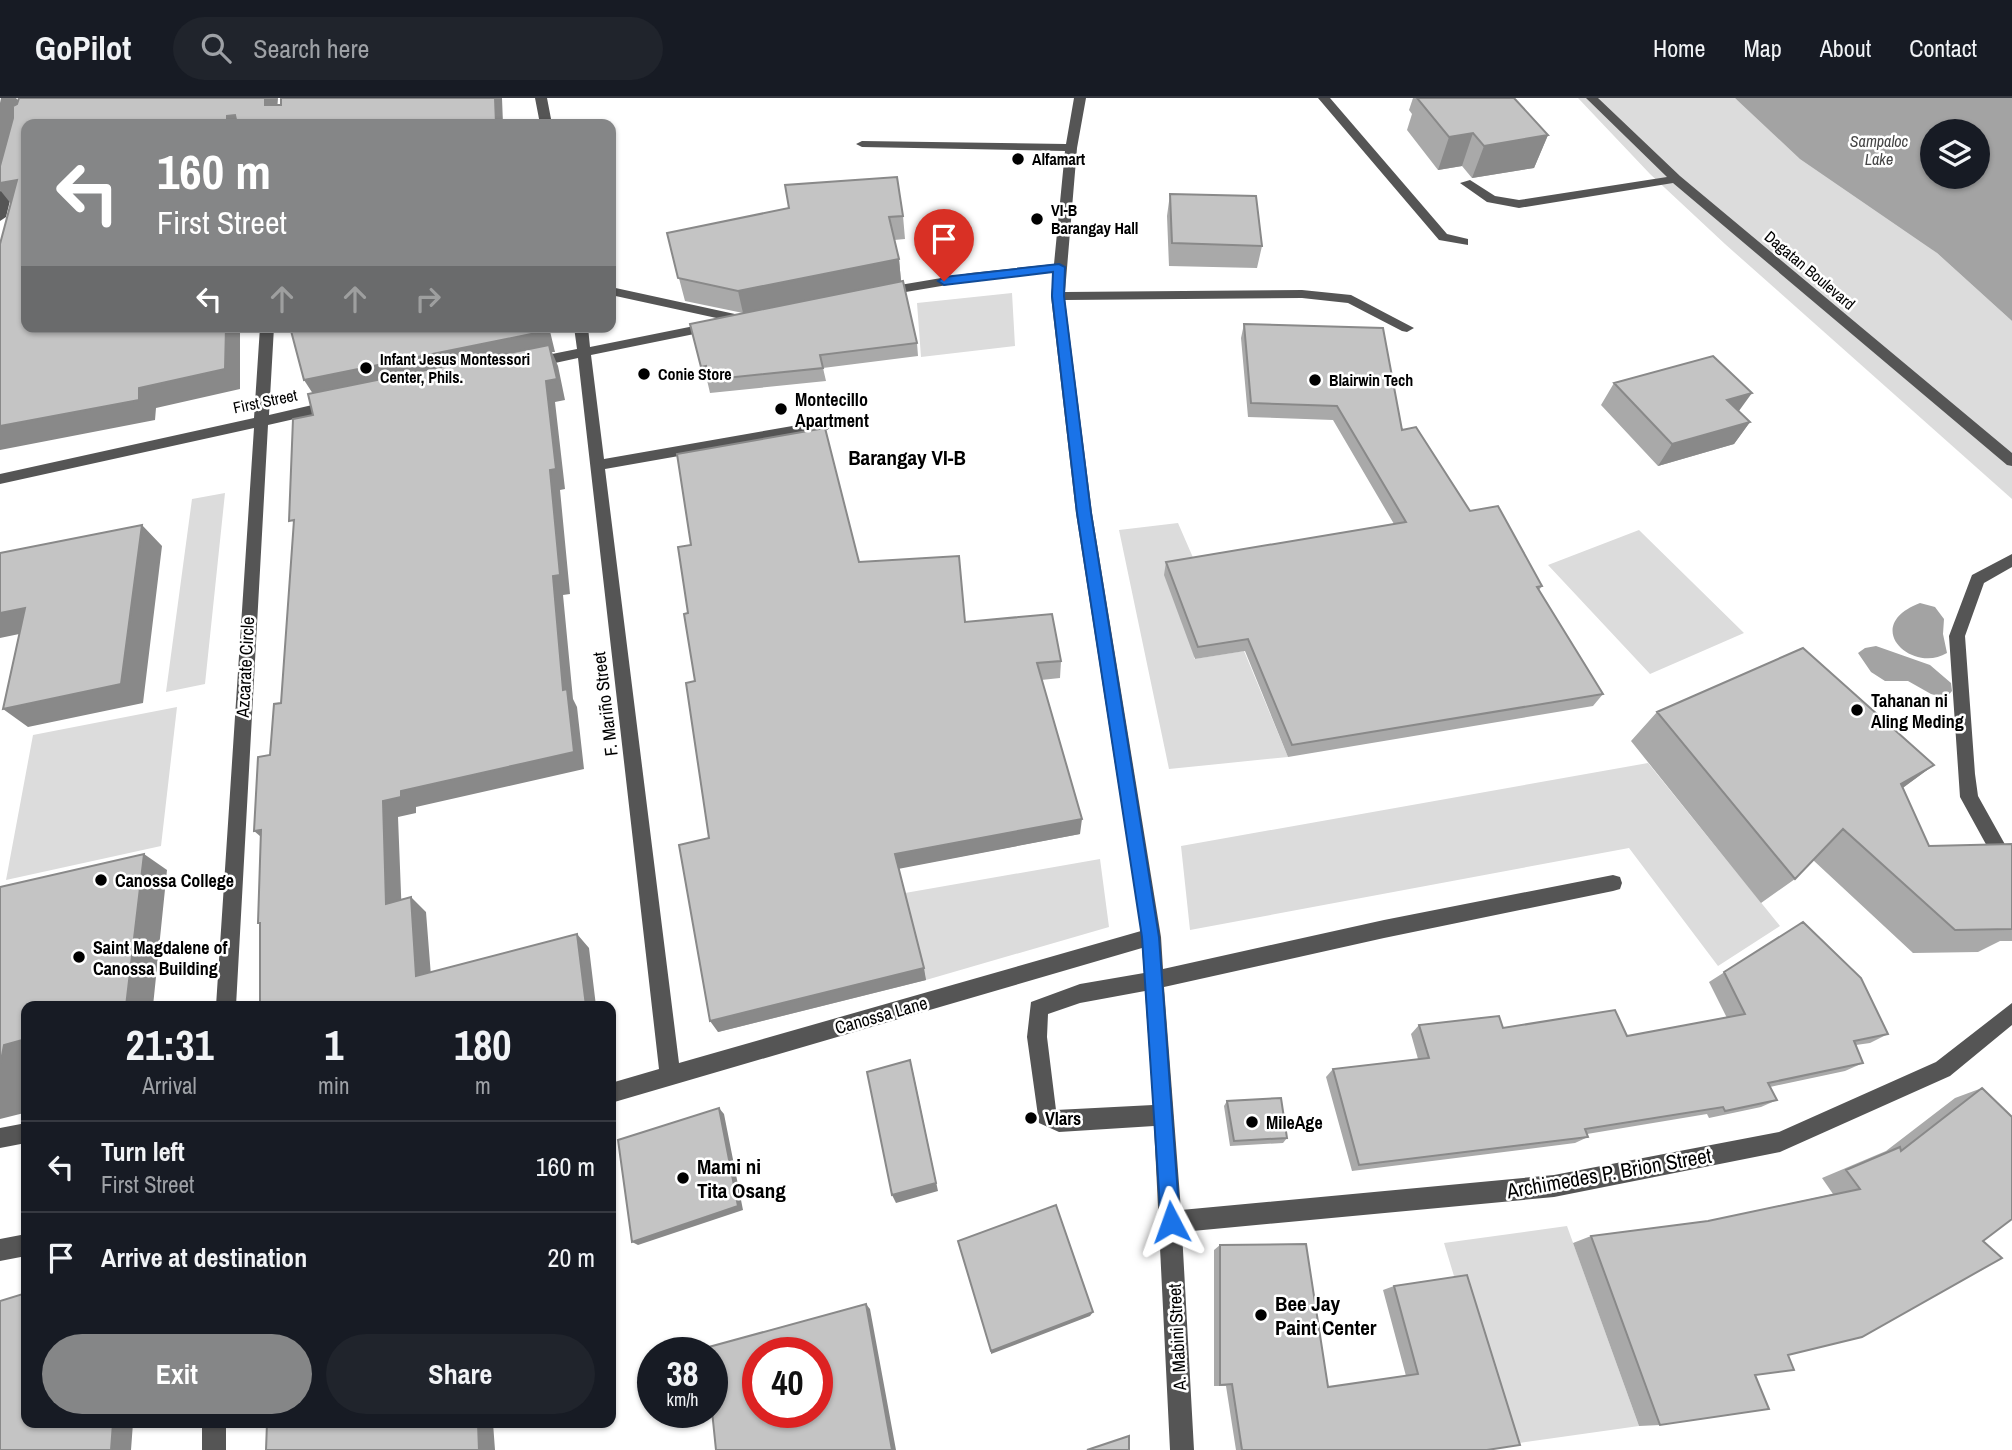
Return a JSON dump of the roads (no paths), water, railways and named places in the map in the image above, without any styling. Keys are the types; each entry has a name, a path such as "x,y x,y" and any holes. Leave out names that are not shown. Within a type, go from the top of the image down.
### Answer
{"street":[{"path":"541,98 545,119"},
{"name":"A. Mabini Street","path":"1080,98 1071,148 1058,296 1084,513 1151,937 1171,1222 1182,1450"},
{"path":"1324,98 1443,237 1464,242"},
{"name":"Dagatan Boulevard","path":"1592,98 1676,179 2012,461"},
{"path":"862,144 1071,148"},
{"path":"0,216 14,164"},
{"path":"1466,183 1491,200 1519,204 1676,179"},
{"path":"863,296 971,277 1059,267"},
{"path":"517,366 751,318 616,292"},
{"path":"1058,296 1302,294 1351,299 1407,328"},
{"name":"Azcarate Circle","path":"226,1001 259,420 266,333"},
{"name":"F. Mariño Street","path":"583,333 670,1076"},
{"name":"First Street","path":"0,479 354,400"},
{"path":"598,465 827,425"},
{"path":"2012,560 1978,579 1957,636 1969,797 2012,870"},
{"path":"1164,1115 1059,1122 1046,1116 1037,1037 1038,1009 1053,1000 1154,980 1220,963 1412,921 1613,883"},
{"name":"Canossa Lane","path":"616,1092 1151,937"},
{"name":"Archimedes P. Brion Street","path":"1171,1222 1554,1186 1780,1142 1943,1069 2012,1013"},
{"path":"0,1138 21,1134"},
{"path":"0,1251 21,1246"},
{"path":"214,1428 214,1450"}],"water":[{"name":"Sampaloc Lake","path":"1735,98 2012,98 2012,321 1937,253 1800,159"},
{"path":"1920,603 1935,607 1944,619 1943,634 1947,653 1933,658 1920,657 1907,652 1898,644 1893,634 1894,623 1902,613"},
{"path":"1876,646 1930,665 1951,683 1952,691 1946,698 1931,694 1908,681 1885,681 1871,672 1858,653 1865,648"}],"place":[{"name":"Alfamart","path":"1018,159"},
{"name":"VI-B Barangay Hall","path":"1037,219"},
{"name":"Infant Jesus Montessori Center, Phils.","path":"366,368"},
{"name":"Conie Store","path":"644,374"},
{"name":"Blairwin Tech","path":"1315,380"},
{"name":"Montecillo Apartment","path":"781,409"},
{"name":"Tahanan ni Aling Meding","path":"1857,710"},
{"name":"Canossa College","path":"101,880"},
{"name":"Saint Magdalene of Canossa Building","path":"79,957"},
{"name":"Vlars","path":"1031,1118"},
{"name":"MileAge","path":"1252,1122"},
{"name":"Mami ni Tita Osang","path":"683,1178"},
{"name":"Bee Jay Paint Center","path":"1261,1315"}],"district":[{"name":"Barangay VI-B","path":"907,457"}]}
